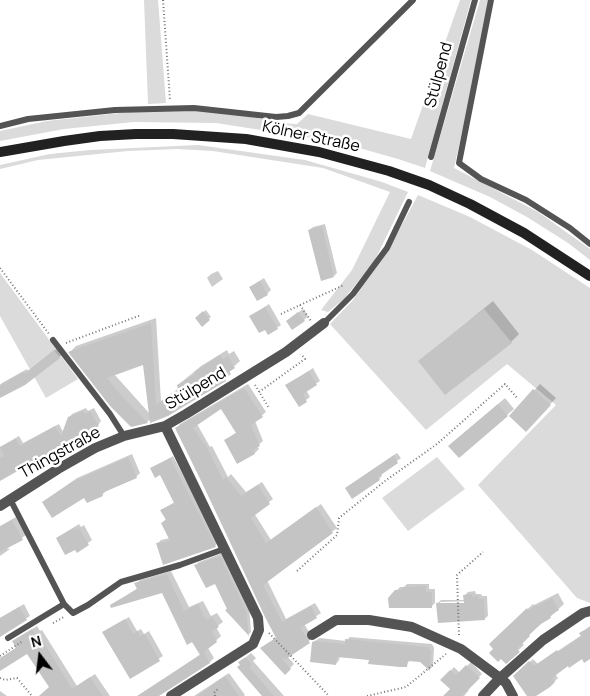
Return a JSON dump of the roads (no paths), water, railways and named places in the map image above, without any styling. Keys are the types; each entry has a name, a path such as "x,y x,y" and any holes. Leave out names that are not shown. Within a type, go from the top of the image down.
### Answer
{"main road":[{"name":"Kölner Straße","path":"0,152 64,140 136,134 237,138 319,152 389,171 429,185 524,233 590,276"}],"street":[{"name":"Stülpend","path":"172,696 253,644 259,630 258,618 165,426 295,345 320,326"},
{"name":"Thingstraße","path":"0,506 95,448 124,436 165,426"},
{"path":"483,696 500,678 543,640 590,611"},
{"path":"312,636 336,620 369,620 412,627 456,646 506,683 513,696"}],"lane":[{"path":"0,126 28,120 115,110 194,108 276,117 299,114 413,0"},
{"name":"Stülpend","path":"431,157 475,0"},
{"path":"491,0 459,163 481,179 526,200 570,228 590,244"},
{"name":"Stülpend","path":"320,326 353,294 387,248 409,202"},
{"name":"Thingstraße","path":"53,340 110,414 124,436"},
{"name":"Thingstraße","path":"10,499 64,604 73,613 88,606 121,582 180,565 224,549"},
{"path":"8,638 64,604"}]}
